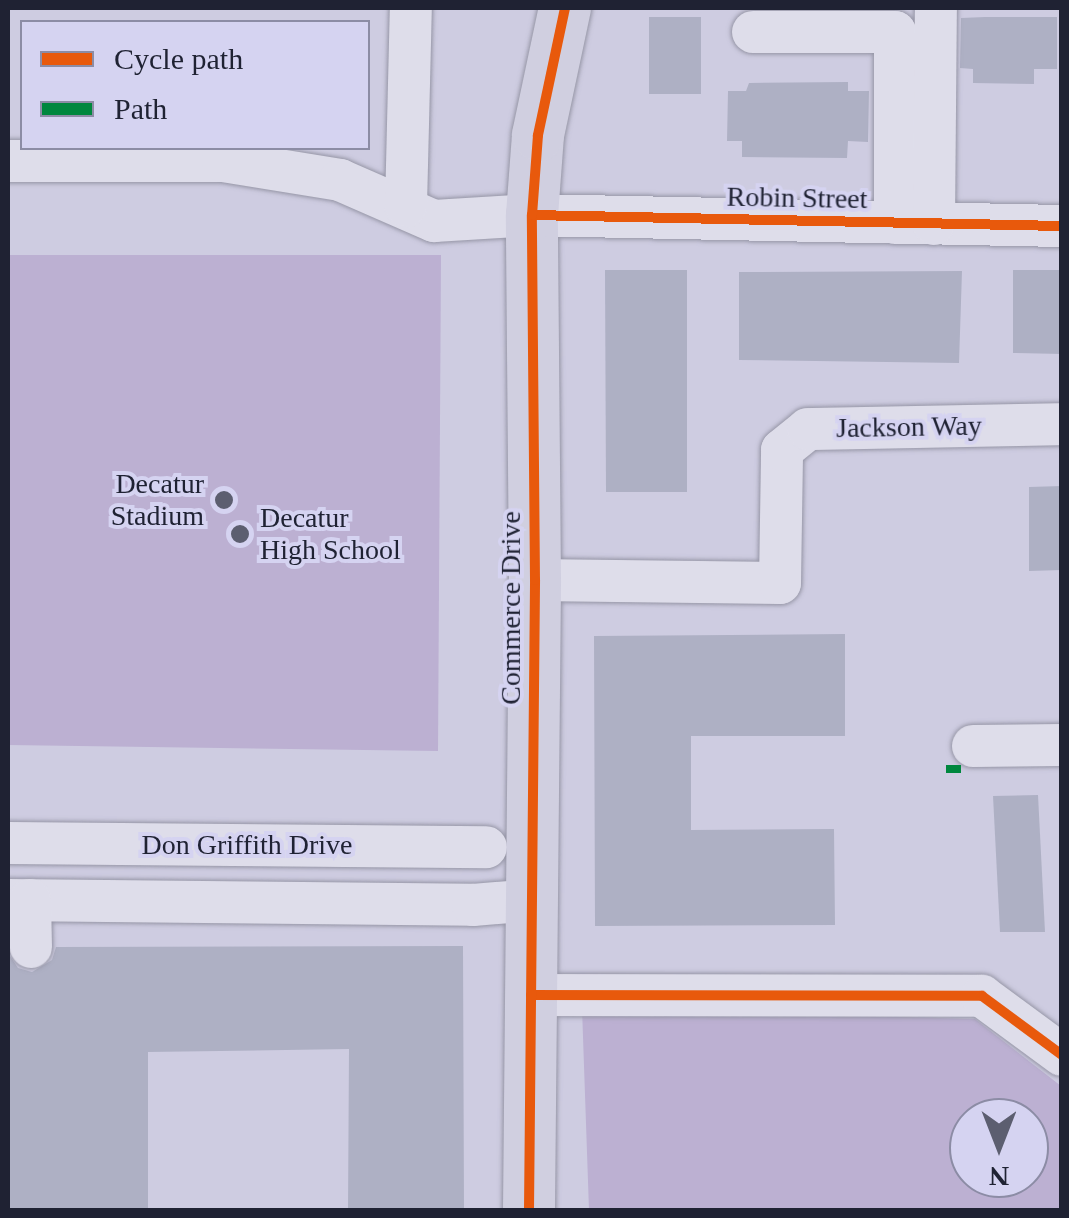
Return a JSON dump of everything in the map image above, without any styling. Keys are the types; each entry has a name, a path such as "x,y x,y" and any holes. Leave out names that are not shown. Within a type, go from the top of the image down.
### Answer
{"main road":[{"name":"Commerce Drive","path":"529,1210 535,580 532,215 538,135 564,8"}],"street":[{"path":"406,206 410,8"},
{"path":"915,223 936,8"},
{"path":"754,32 896,32 915,223"},
{"name":"Robin Street","path":"8,162 223,162 340,180 406,206 434,222 532,215 1062,226"},
{"name":"Jackson Way","path":"535,580 780,583 782,450 808,429 1062,424"},
{"path":"974,746 1062,745"},
{"name":"Don Griffith Drive","path":"8,843 486,847"},
{"path":"30,947 19,900 474,904 532,900"},
{"path":"531,995 982,996 1062,1055"}],"shaded area":[{"name":"Decatur Stadium","path":"8,255 441,255 438,751 8,745"},
{"path":"582,1008 975,1019 1061,1086 1061,1210 589,1210"}],"building":[{"path":"649,17 701,17 701,94 649,94"},
{"path":"1057,17 1057,69 1034,69 1034,84 973,83 973,69 960,68 961,18"},
{"path":"848,82 848,91 869,91 868,142 848,141 847,158 742,157 742,141 727,141 728,91 746,91 749,83"},
{"path":"605,270 687,270 687,492 606,492"},
{"path":"1013,270 1062,270 1062,354 1013,353"},
{"path":"962,271 959,363 739,360 739,272"},
{"path":"1062,486 1062,570 1029,571 1029,487"},
{"path":"845,634 845,736 691,736 691,830 834,829 835,925 595,926 594,636"},
{"path":"1038,795 1045,932 1000,932 993,796"},
{"path":"463,946 464,1210 348,1210 349,1049 148,1052 148,1210 8,1210 8,953 18,968 32,972 52,960 56,947"}],"marked path":[{"path":"946,769 966,769"}],"cycle path":[{"path":"529,1210 535,580 532,215 538,135 565,8"},
{"path":"532,215 1062,226"},
{"path":"531,995 982,996 1062,1055"}],"place":[{"name":"Decatur Stadium","path":"224,500"},
{"name":"Decatur High School","path":"240,534"}]}
